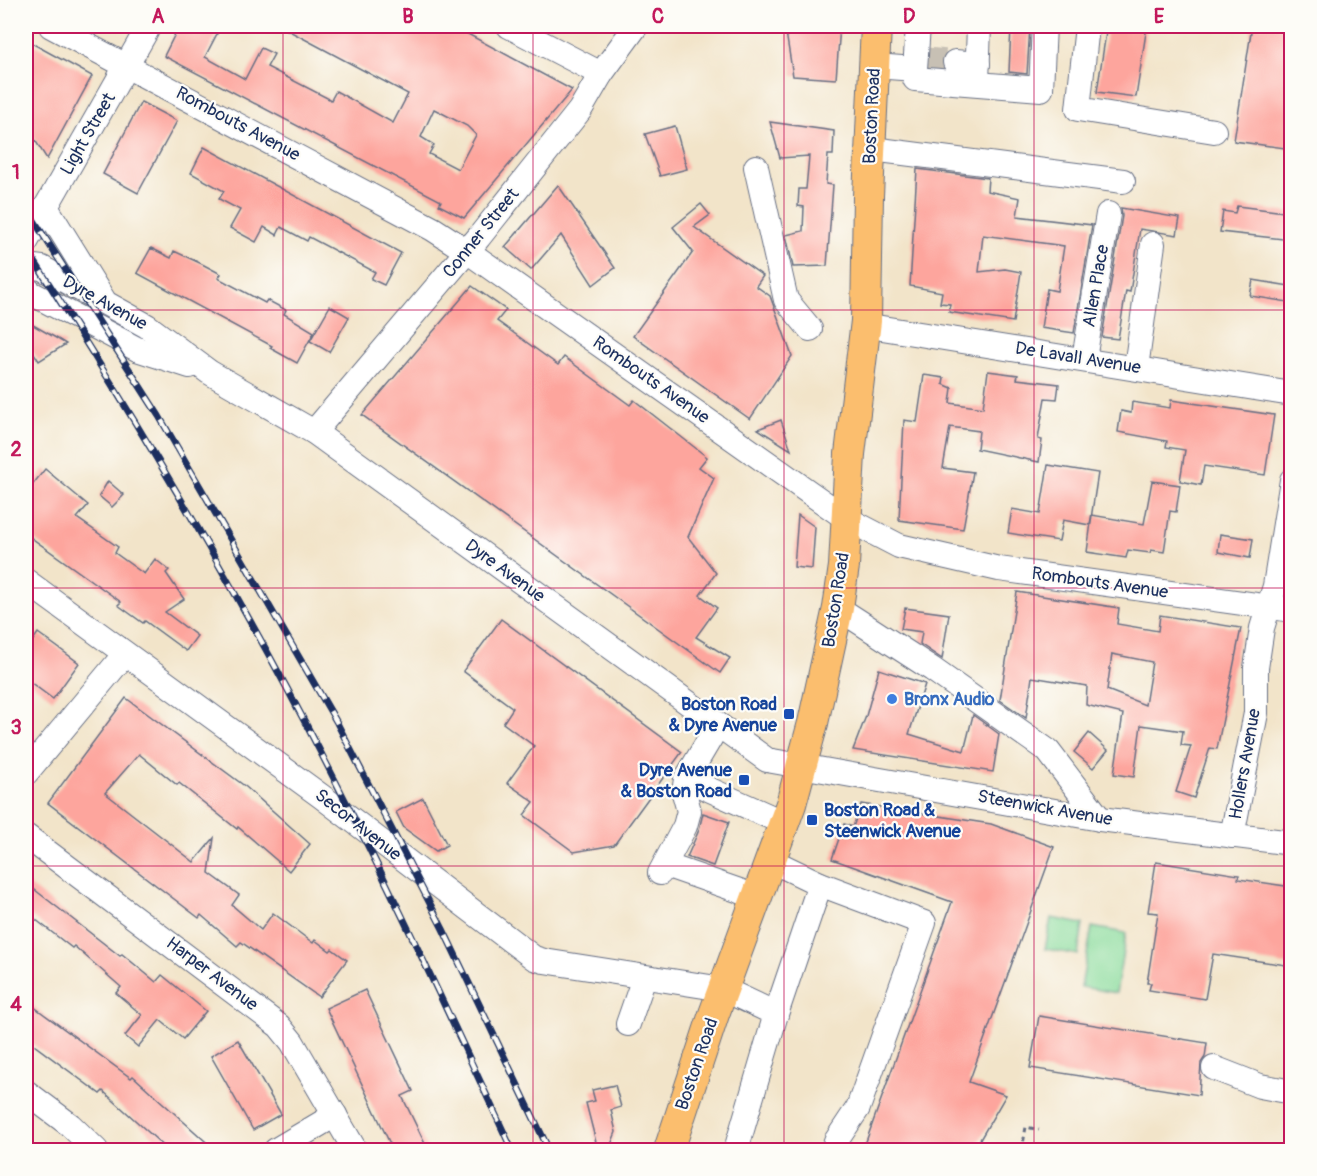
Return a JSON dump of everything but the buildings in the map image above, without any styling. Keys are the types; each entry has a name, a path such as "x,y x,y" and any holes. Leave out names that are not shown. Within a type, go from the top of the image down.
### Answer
{"main road":[{"name":"Boston Road","path":"669,1150 723,989 784,823 813,723 838,608 847,519 850,454 866,321 876,26"}],"street":[{"name":"Rombouts Avenue","path":"51,26 433,229 847,519 899,546 999,569 1280,608"},
{"name":"Light Street","path":"26,242 149,26"},
{"path":"509,26 601,75"},
{"name":"Conner Street","path":"314,432 467,251 580,110 601,75 636,26"},
{"path":"918,26 918,62 915,79 970,69 1041,89 1044,26"},
{"path":"970,69 979,26"},
{"path":"1036,26 1035,58 1042,67"},
{"path":"1087,26 1078,108 1214,131"},
{"path":"875,66 918,62"},
{"path":"872,148 1124,181"},
{"path":"756,167 786,300 810,329"},
{"path":"46,207 106,304"},
{"name":"Allen Place","path":"1084,359 1108,214"},
{"path":"1136,368 1153,244"},
{"name":"Dyre Avenue","path":"26,266 42,268 147,326 209,372 314,432 767,760 800,765"},
{"name":"Dyre Avenue","path":"26,288 31,293 137,350 209,372"},
{"name":"De Lavall Avenue","path":"866,321 876,327 1292,394"},
{"name":"Hollers Avenue","path":"1232,836 1256,713 1256,668 1262,628 1280,608 1275,586 1292,480"},
{"name":"Secor Avenue","path":"26,581 321,796 534,958 568,967 723,989 776,1014"},
{"path":"838,608 1040,745 1065,771 1100,819"},
{"path":"26,773 125,654"},
{"path":"718,725 686,779 684,793 689,811 685,826 663,869 757,897"},
{"name":"Steenwick Avenue","path":"800,765 1100,819 1292,843"},
{"path":"686,779 784,823"},
{"name":"Harper Avenue","path":"26,836 279,1026 292,1042 355,1150"},
{"path":"770,860 820,884 924,923 858,1108 836,1141 833,1150"},
{"path":"736,1150 776,1014 820,884"},
{"path":"628,1024 644,978"},
{"path":"1214,1068 1260,1086 1292,1092"},
{"path":"26,1092 70,1125 96,1150"},
{"path":"276,1150 335,1115"}],"path":[{"path":"1023,1150 1026,1127 1039,1130"}],"green space":[{"path":"1051,918 1083,924 1078,955 1045,949"},
{"path":"1092,927 1126,933 1116,993 1081,987"}],"tunnel":[{"path":"921,59 955,62"}],"railway":[{"path":"26,208 159,416 336,721 443,929 549,1150"},
{"path":"26,248 168,478 285,684 386,882 512,1150"}],"place":[{"name":"Bronx Audio","path":"892,699"},
{"name":"Boston Road & Dyre Avenue","path":"789,714"},
{"name":"Dyre Avenue & Boston Road","path":"744,780"},
{"name":"Boston Road & Steenwick Avenue","path":"812,820"}]}
